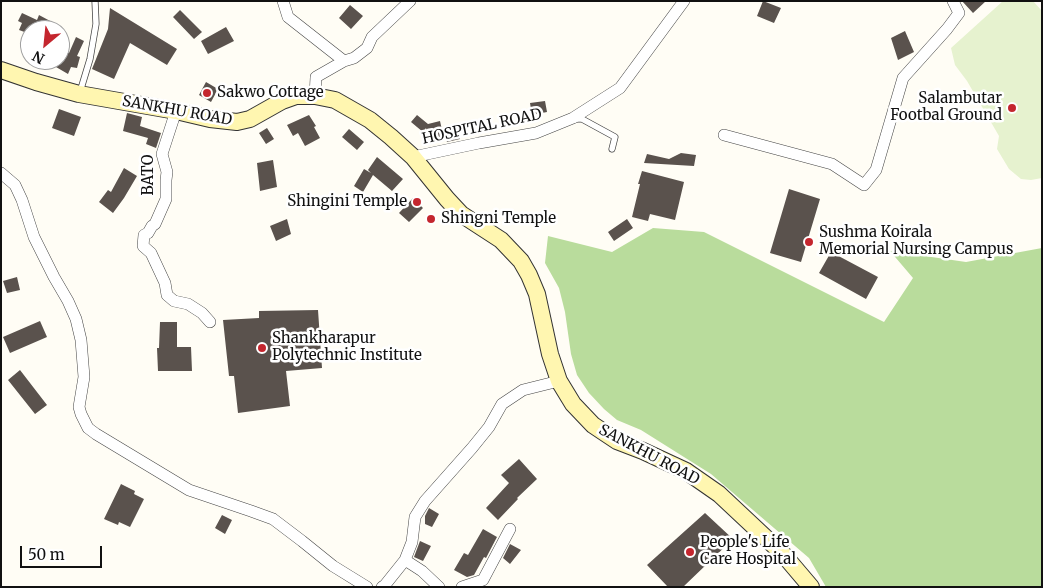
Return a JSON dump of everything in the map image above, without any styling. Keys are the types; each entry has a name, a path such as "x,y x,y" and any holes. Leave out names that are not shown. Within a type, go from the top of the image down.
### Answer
{"main road":[{"name":"SANKHU ROAD","path":"1,70 79,94 210,119 237,122 250,118 282,101 296,96 315,96 335,100 370,120 391,136 413,157 447,200 461,214 501,240 521,261 537,294 558,381 573,404 593,425 618,442 643,451 686,471 719,494 783,554 811,587"}],"street":[{"path":"283,1 288,17 344,61"},
{"path":"315,96 316,77 344,61 354,58 366,48 372,37 410,1"},
{"name":"HOSPITAL ROAD","path":"413,157 536,133 573,118 620,88 684,1"},
{"path":"724,135 832,164 864,185 876,170 903,78 959,13 953,1"},
{"name":"BATO","path":"176,111 162,154 167,172 166,199 155,224 144,235 143,246 151,253 165,284 167,295 174,301 188,304 202,313 210,322"},
{"path":"1,173 15,185 34,237 76,318 81,340 84,377 79,407 88,428 189,490 273,519 333,566 367,587"},
{"path":"382,587 405,560 412,542 415,517 424,501 489,427 502,404 523,390 558,381"},
{"path":"462,587 483,580 510,529"},
{"path":"405,560 422,570 439,587"}],"lane":[{"path":"79,94 90,59 96,24 95,1"},
{"path":"573,118 582,119 615,138 612,149"}],"green space":[{"name":"Salambutar Footbal Ground","path":"1003,1 1033,1 1042,11 1042,178 1021,179 1009,169 997,149 999,136 967,81 955,65 951,48"},
{"path":"653,228 704,232 884,322 913,278 890,251 966,262 1042,248 1042,587 826,587 809,558 711,474 641,430 617,420 604,409 589,393 577,375 571,354 565,312 559,288 545,263 548,236 612,252"}],"building":[{"path":"763,1 781,8 774,23 757,16"},
{"path":"962,1 986,1 973,13"},
{"path":"350,5 363,16 351,29 339,18"},
{"path":"110,8 177,49 167,65 130,43 114,79 92,69 108,29"},
{"path":"180,10 202,32 194,39 173,17"},
{"path":"22,13 37,20 20,20 20,22 18,21"},
{"path":"39,15 48,20 37,20"},
{"path":"226,27 234,41 208,54 201,41"},
{"path":"905,31 914,52 898,60 891,38"},
{"path":"76,37 84,41 77,56 80,57 77,68 71,67 70,69 70,51"},
{"path":"61,70 70,70 68,74"},
{"path":"206,82 218,89 211,102 199,95"},
{"path":"545,101 547,112 532,115 530,103"},
{"path":"59,109 81,117 74,136 52,128"},
{"path":"127,113 142,117 140,126 161,133 156,148 146,144 148,138 123,131"},
{"path":"309,115 316,126 314,127 320,138 305,146 298,133 293,136 287,125"},
{"path":"417,115 428,124 440,121 442,130 458,127 460,139 447,142 446,138 430,141 426,128 423,132 411,122"},
{"path":"267,128 274,139 266,144 259,133"},
{"path":"349,129 364,142 357,150 342,137"},
{"path":"681,153 696,155 694,166 644,163 647,154 669,159"},
{"path":"377,157 403,179 392,191 373,175 363,192 354,186 364,169 371,173 368,170"},
{"path":"273,160 277,187 260,191 257,163"},
{"path":"124,168 137,176 113,213 99,202 108,190 111,192"},
{"path":"642,171 684,182 675,220 650,214 648,221 632,217"},
{"path":"789,189 820,199 801,262 770,253"},
{"path":"413,198 423,208 409,222 399,213"},
{"path":"287,219 291,234 276,241 270,226"},
{"path":"627,219 633,228 614,241 608,232"},
{"path":"831,252 878,277 866,299 819,273"},
{"path":"17,277 20,290 7,293 3,281"},
{"path":"318,310 322,368 286,371 290,406 238,413 234,376 229,376 223,320 259,318 259,311"},
{"path":"40,321 47,337 10,353 3,337"},
{"path":"160,322 177,322 177,347 191,347 192,371 158,371 157,348 159,348"},
{"path":"20,370 47,405 35,414 8,380"},
{"path":"519,459 537,479 498,520 486,508 509,483 501,475"},
{"path":"121,484 135,491 134,494 144,499 130,527 119,522 118,525 104,519"},
{"path":"429,508 439,514 432,527 425,524 425,516"},
{"name":"People's Life Care Hospital","path":"705,513 733,539 683,587 668,587 647,565"},
{"path":"222,515 232,520 225,534 215,528"},
{"path":"483,529 497,537 474,575 467,577 454,570 464,553 468,555"},
{"path":"420,541 431,546 423,561 414,557"},
{"path":"510,544 521,550 510,564 503,558"}],"place":[{"name":"Sakwo Cottage","path":"207,93"},
{"name":"Salambutar Footbal Ground","path":"1012,108"},
{"name":"Shingini Temple","path":"417,202"},
{"name":"Shingni Temple","path":"431,219"},
{"name":"Sushma Koirala Memorial Nursing Campus","path":"809,242"},
{"name":"Shankharapur Polytechnic Institute","path":"262,348"},
{"name":"People's Life Care Hospital","path":"690,552"}]}
